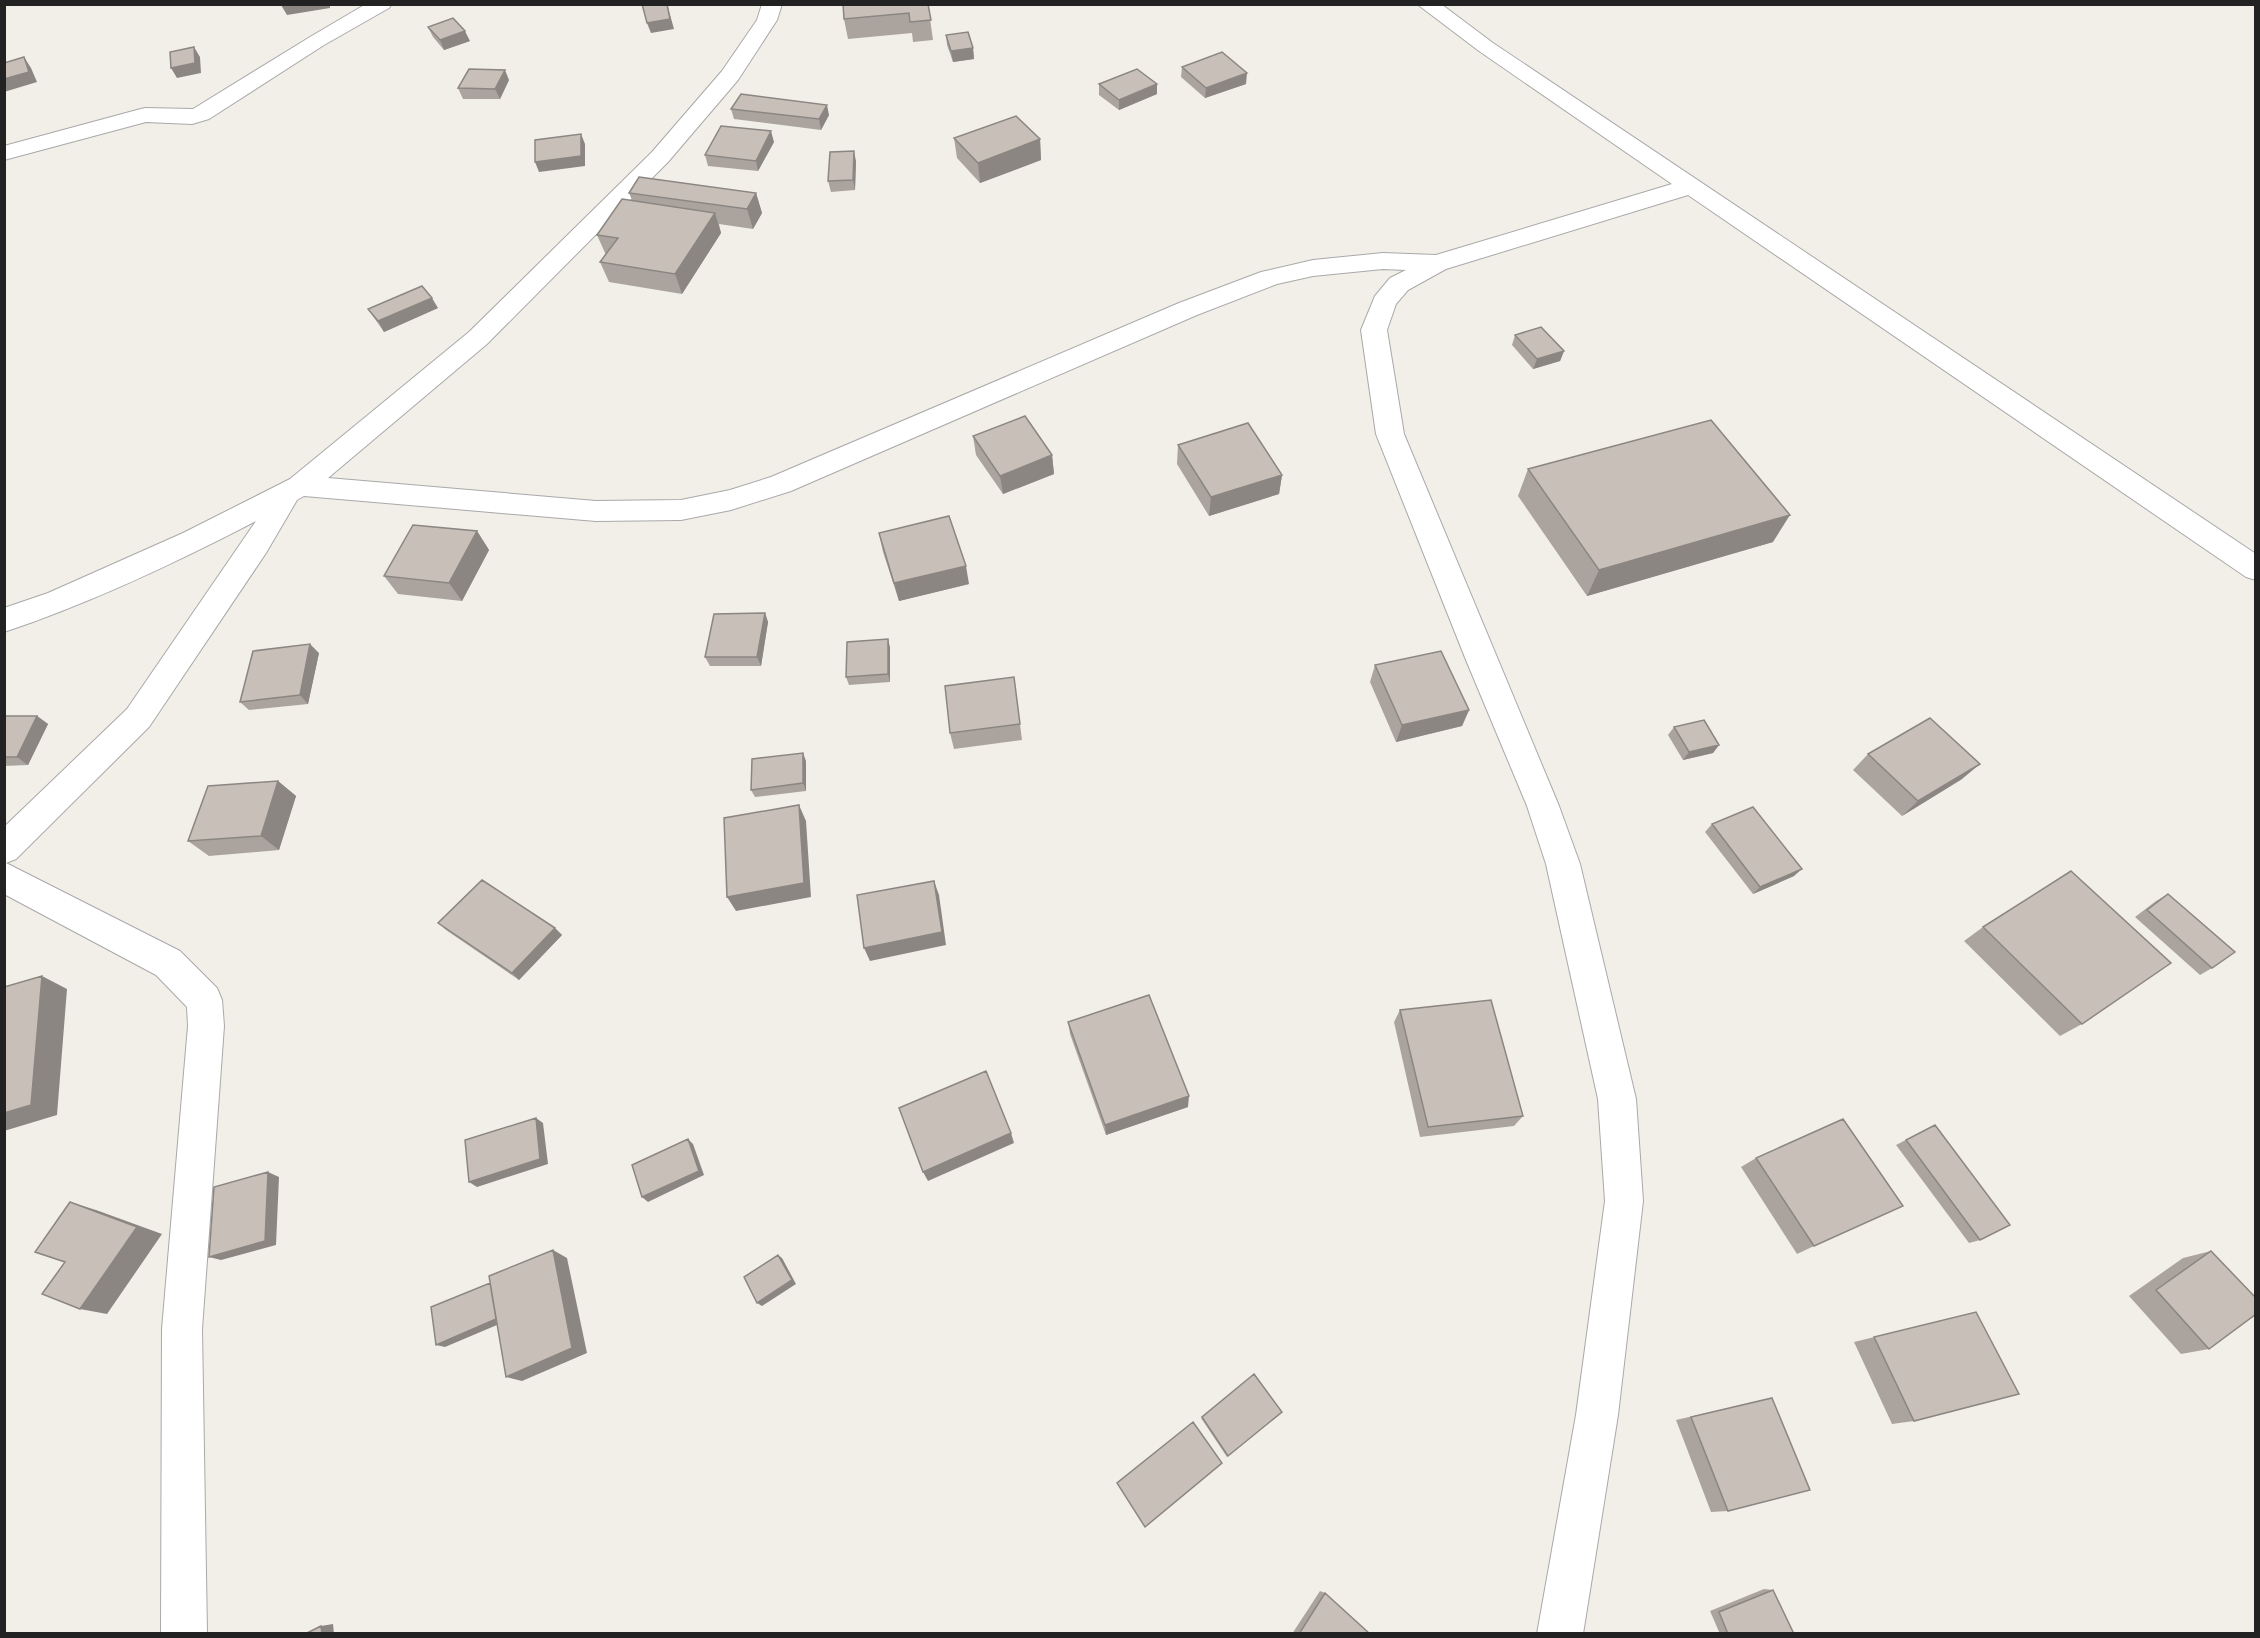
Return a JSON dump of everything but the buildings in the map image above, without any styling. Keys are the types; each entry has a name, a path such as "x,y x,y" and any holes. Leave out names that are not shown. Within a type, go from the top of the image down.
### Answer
{"street":[{"path":"4,153 145,115 192,117 201,114 317,41 382,4"},
{"path":"4,620 69,597 293,491 478,338 660,157 730,75 767,20 772,4"},
{"path":"1427,4 2256,569"},
{"path":"1560,1634 1597,1415 1624,1201 1617,1099 1563,864 1543,806 1481,660 1390,434 1374,330 1384,302 1399,284 1437,263 1691,186"},
{"path":"293,491 596,512 681,510 731,500 781,484 1188,309 1270,278 1313,268 1383,261 1437,263"},
{"path":"4,849 138,718 293,491"},
{"path":"4,877 168,963 204,1000 206,1026 182,1329 184,1634"}]}
